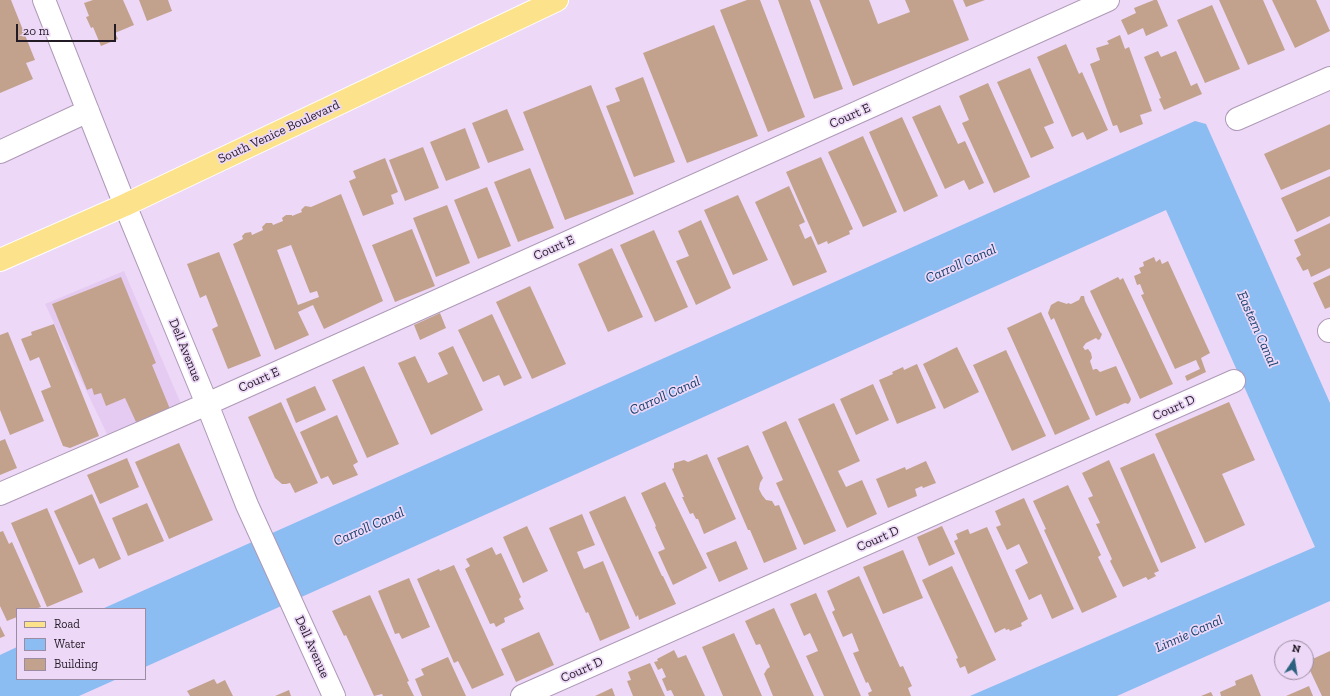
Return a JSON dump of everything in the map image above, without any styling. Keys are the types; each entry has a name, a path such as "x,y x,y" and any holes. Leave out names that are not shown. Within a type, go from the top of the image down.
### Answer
{"main road":[{"name":"South Venice Boulevard","path":"0,260 125,205 557,0"}],"street":[{"name":"Dell Avenue","path":"44,0 125,205 258,529 334,696"},
{"name":"Court E","path":"0,494 207,404 1108,0"},
{"path":"1237,118 1330,78"},
{"path":"0,152 88,111"},
{"name":"Court D","path":"522,696 1234,381"}],"shaded area":[{"path":"124,271 188,420 116,453 45,304"}],"water":[{"path":"1195,121 1206,124 1330,403 1330,601 1117,696 970,696 1315,547 1166,210 146,667 146,608 104,608"},
{"path":"16,647 16,680 115,680 79,696 0,696 0,655"}],"building":[{"path":"0,0 11,0 35,60 26,63 33,79 0,93"},
{"path":"93,0 123,0 134,25 115,33 118,39 101,46 93,27 91,28 86,17 89,16 84,3"},
{"path":"139,0 168,0 172,11 147,21"},
{"path":"747,0 760,0 805,117 768,132 720,10"},
{"path":"778,0 810,0 843,89 814,99"},
{"path":"819,0 869,0 878,24 910,12 905,0 953,0 969,40 853,86"},
{"path":"963,0 985,0 966,7"},
{"path":"1157,0 1168,26 1146,36 1143,28 1128,35 1121,20 1136,13 1134,8"},
{"path":"1219,0 1263,0 1285,50 1248,65"},
{"path":"1272,0 1316,0 1330,31 1295,48"},
{"path":"1212,5 1240,69 1205,83 1177,20"},
{"path":"714,25 758,136 687,163 643,53"},
{"path":"1120,35 1125,49 1129,47 1152,111 1140,115 1143,124 1120,133 1117,125 1113,126 1090,64 1100,60 1096,48 1109,44 1107,41"},
{"path":"1066,44 1079,74 1082,72 1108,130 1087,140 1083,132 1072,137 1037,57"},
{"path":"1158,51 1161,57 1176,51 1191,86 1197,83 1202,94 1164,110 1159,99 1161,98 1144,57"},
{"path":"1030,68 1054,123 1044,127 1054,148 1031,158 997,82"},
{"path":"643,77 675,162 634,177 606,106 620,101 615,88"},
{"path":"988,83 1030,177 994,193 962,123 969,120 959,96"},
{"path":"591,85 634,194 565,220 523,112"},
{"path":"940,105 958,144 965,141 984,183 969,190 964,180 945,189 912,117"},
{"path":"507,109 524,150 488,163 472,123"},
{"path":"902,117 938,196 904,212 869,132"},
{"path":"1330,124 1330,169 1281,190 1264,154"},
{"path":"465,128 480,168 446,181 430,142"},
{"path":"863,136 897,212 863,227 828,152"},
{"path":"423,147 439,188 405,201 389,160"},
{"path":"821,157 853,229 849,231 850,234 828,244 827,241 818,245 786,172"},
{"path":"385,158 398,192 391,195 394,204 363,216 349,181 356,178 353,171"},
{"path":"530,168 554,228 518,242 494,182"},
{"path":"1330,176 1330,216 1297,232 1281,198"},
{"path":"789,186 805,222 799,225 805,239 811,236 827,272 793,286 755,202"},
{"path":"487,187 511,246 478,259 454,200"},
{"path":"341,194 383,301 324,329 313,305 298,312 309,335 275,350 233,244 243,239 242,236 245,233 251,232 252,235 263,230 262,227 266,223 272,223 273,225 283,221 282,218 286,215 292,216 302,212 301,210 305,206 311,207","holes":["291,245 310,293 317,291 319,297 298,305 277,250"]},
{"path":"738,195 768,260 733,275 704,210"},
{"path":"447,205 470,263 436,277 413,218"},
{"path":"701,220 731,288 696,305 676,261 689,256 678,231"},
{"path":"1330,223 1330,268 1311,277 1308,269 1303,271 1296,258 1301,255 1294,240"},
{"path":"412,229 435,286 395,302 372,245"},
{"path":"654,230 688,307 655,322 620,245"},
{"path":"612,248 643,317 608,332 578,264"},
{"path":"219,252 261,356 228,369 212,329 218,326 206,295 200,298 187,264"},
{"path":"1154,257 1156,262 1160,259 1162,264 1168,261 1210,353 1201,358 1206,372 1187,381 1185,376 1200,369 1196,360 1175,369 1141,295 1144,294 1140,284 1137,285 1134,276 1141,273 1139,268 1144,266 1143,262"},
{"path":"1330,275 1330,307 1325,309 1313,283"},
{"path":"121,277 156,363 152,365 170,409 136,422 125,398 106,406 101,393 94,395 92,388 87,390 52,304"},
{"path":"1118,277 1120,280 1123,278 1173,384 1140,399 1090,291"},
{"path":"530,286 566,364 532,379 496,302"},
{"path":"1081,296 1084,296 1085,301 1102,334 1100,339 1098,340 1096,338 1086,343 1083,347 1085,350 1088,349 1091,353 1092,358 1090,361 1093,370 1097,369 1100,372 1116,366 1131,399 1128,404 1125,403 1096,416 1054,318 1051,320 1048,313 1051,305 1058,301 1071,304 1079,300"},
{"path":"1041,312 1090,419 1055,435 1007,328"},
{"path":"440,313 446,328 420,340 414,325"},
{"path":"492,314 522,378 504,386 499,375 483,382 458,330"},
{"path":"54,324 99,436 70,448 63,446 41,391 51,387 39,357 30,361 21,339 32,335 31,332"},
{"path":"8,332 44,421 10,435 0,410 0,335"},
{"path":"453,346 483,410 431,435 398,363 415,356 428,383 448,374 438,353"},
{"path":"957,347 979,392 944,409 923,364"},
{"path":"1006,350 1046,436 1012,451 973,365"},
{"path":"917,364 936,408 897,424 879,380 893,374 892,372 903,367 904,370"},
{"path":"364,366 399,444 367,458 332,380"},
{"path":"873,384 889,420 856,435 840,399"},
{"path":"315,386 326,410 296,423 286,399"},
{"path":"281,402 318,483 295,493 290,483 282,484 275,478 248,417"},
{"path":"1229,402 1255,460 1222,474 1245,525 1205,543 1155,434"},
{"path":"834,403 860,461 838,471 846,487 862,480 877,514 847,528 798,419"},
{"path":"337,415 358,462 353,465 358,475 333,485 328,476 321,479 300,432"},
{"path":"786,421 836,531 804,545 776,483 783,480 762,432"},
{"path":"5,439 17,468 0,475 0,441"},
{"path":"179,443 213,520 169,539 135,462"},
{"path":"748,445 763,478 759,489 766,500 772,501 775,506 779,505 797,549 764,563 717,458"},
{"path":"1154,453 1196,548 1161,563 1120,468"},
{"path":"707,454 736,519 704,534 698,519 696,519 693,513 690,514 672,469 674,468 674,463 684,460 688,462"},
{"path":"127,458 139,487 100,504 87,475"},
{"path":"1109,460 1159,571 1154,573 1156,576 1148,580 1146,577 1123,587 1110,561 1112,559 1096,524 1100,523 1088,498 1093,496 1082,473"},
{"path":"926,461 936,483 923,488 922,486 915,489 917,496 888,508 876,479 905,467 906,470"},
{"path":"665,482 707,568 673,585 658,552 665,549 641,493"},
{"path":"1068,485 1101,555 1098,557 1117,597 1082,613 1044,530 1046,529 1033,501"},
{"path":"92,494 121,559 99,569 94,558 79,565 54,511"},
{"path":"625,496 676,604 639,620 638,615 636,617 589,512"},
{"path":"1024,498 1074,609 1052,619 1041,594 1029,600 1015,570 1028,563 1019,544 1007,550 996,527 1001,525 995,511"},
{"path":"147,503 164,541 128,556 112,518"},
{"path":"47,508 83,592 47,607 11,523"},
{"path":"582,514 595,545 577,552 584,569 603,561 630,628 600,641 588,612 586,613 549,528"},
{"path":"527,526 548,571 523,583 503,537"},
{"path":"942,526 955,554 929,566 917,537"},
{"path":"987,527 1028,619 1021,623 1022,626 1010,631 1009,629 1006,630 1005,628 995,633 954,541 958,539 956,534 968,529 970,534"},
{"path":"3,531 9,544 12,542 41,607 16,608 16,617 7,621 0,606 0,532"},
{"path":"736,541 748,569 719,582 706,553"},
{"path":"492,547 496,555 501,553 521,597 519,599 524,609 504,618 505,622 496,627 494,623 490,624 465,569 470,566 466,559"},
{"path":"903,550 923,598 883,614 863,567"},
{"path":"454,565 504,675 472,689 458,661 454,663 417,579 439,569 440,571"},
{"path":"952,566 996,660 968,674 965,666 960,668 956,659 958,658 922,580"},
{"path":"859,576 900,667 903,666 912,686 908,688 911,696 869,696 868,693 872,691 868,682 866,683 853,653 859,651 852,633 843,637 832,612 835,610 827,591"},
{"path":"409,578 430,627 402,639 399,633 395,634 378,591"},
{"path":"816,593 861,696 824,696 806,656 818,651 810,633 804,636 790,604"},
{"path":"370,595 409,681 407,682 414,696 383,696 382,694 374,696 346,635 344,636 332,611"},
{"path":"774,608 814,696 773,696 764,674 770,667 760,644 756,645 745,621"},
{"path":"0,626 5,636 0,638"},
{"path":"539,632 554,665 516,682 501,649"},
{"path":"734,633 762,696 723,696 702,647"},
{"path":"674,650 678,658 686,655 705,696 674,696 671,690 667,691 662,679 666,677 662,668 658,670 654,662 658,661 657,659"},
{"path":"1330,651 1330,696 1322,696 1314,679 1314,658"},
{"path":"448,657 466,696 422,696 415,679 424,675 421,669"},
{"path":"650,663 665,696 633,696 627,681 631,680 628,672"},
{"path":"1252,674 1261,696 1221,696 1220,692 1236,685 1235,681"},
{"path":"214,679 217,684 225,680 233,696 190,696 187,691"},
{"path":"1309,686 1313,696 1286,696"},
{"path":"612,688 615,696 595,696"},
{"path":"289,690 291,696 275,696"},
{"path":"1211,692 1213,696 1201,696"}],"water label":[{"name":"Carroll Canal","path":"961,264"},
{"name":"Eastern Canal","path":"1257,329"},
{"name":"Carroll Canal","path":"665,396"},
{"name":"Carroll Canal","path":"369,527"},
{"name":"Linnie Canal","path":"1189,634"}]}
